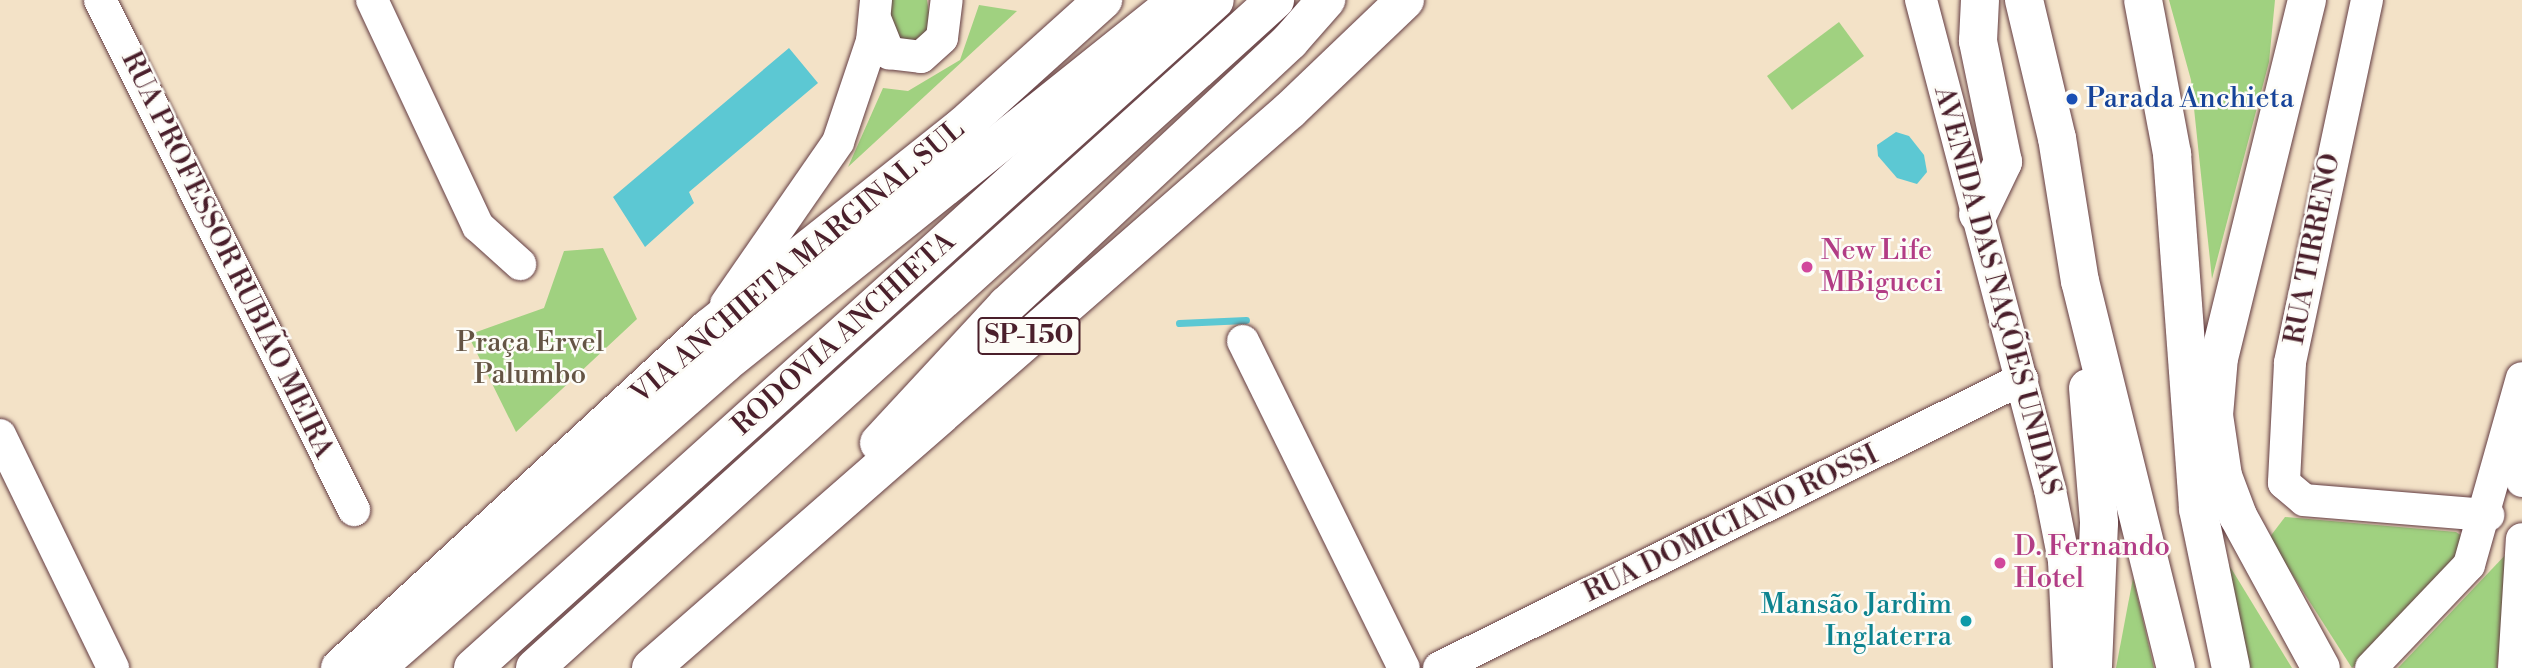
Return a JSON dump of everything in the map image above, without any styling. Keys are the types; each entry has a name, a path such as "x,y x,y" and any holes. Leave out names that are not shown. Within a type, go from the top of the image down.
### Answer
{"main road":[{"path":"962,127 988,81 1070,0"},
{"name":"VIA ANCHIETA MARGINAL SUL","path":"340,668 709,328 962,127 1103,0"},
{"path":"376,668 724,363 1178,0"},
{"name":"RODOVIA ANCHIETA","path":"473,668 1215,0"},
{"name":"RODOVIA ANCHIETA","path":"535,668 1275,0"},
{"path":"866,477 887,427 1007,305 1290,41 1326,0"},
{"name":"SP-150","path":"651,668 866,477 1290,110 1405,0"},
{"path":"1978,215 2003,162 1978,41 1980,0"},
{"path":"2006,0 2057,138"},
{"path":"2024,0 2057,138 2080,281 2176,668"},
{"path":"2143,0 2172,154 2182,359 2207,561 2231,668"},
{"path":"2294,0 2296,45"},
{"path":"2307,0 2214,396 2223,475 2276,593 2321,668"},
{"name":"AVENIDA DAS NAÇÕES UNIDAS","path":"2080,281 2099,523 2093,668"}],"street":[{"name":"RUA PROFESSOR RUBIÃO MEIRA","path":"100,0 354,510"},
{"path":"372,0 478,226 520,264"},
{"path":"876,11 889,53 920,57 942,38 947,0"},
{"name":"AVENIDA DAS NAÇÕES UNIDAS","path":"1921,0 2022,379 2064,561 2069,668"},
{"name":"RUA TIRRENO","path":"2367,0 2290,363 2282,471 2296,497 2488,515"},
{"path":"709,328 838,142 876,11"},
{"path":"1242,341 1404,668"},
{"name":"RUA DOMICIANO ROSSI","path":"1438,668 2022,379"},
{"path":"2521,385 2522,481"},
{"path":"2371,668 2459,580 2488,515 2521,385"},
{"path":"0,435 113,668"},
{"path":"2514,668 2522,539"}],"green space":[{"path":"886,0 927,0 931,25 923,41 892,46"},
{"path":"2169,0 2275,0 2269,62 2212,279 2191,80"},
{"path":"979,5 1017,11 848,167 883,88 908,91 960,60"},
{"path":"1839,22 1864,56 1792,110 1767,76"},
{"name":"Praça Ervel Palumbo","path":"603,248 637,319 516,432 468,335 544,308 564,251"},
{"path":"2285,517 2456,532 2462,536 2457,560 2352,668 2269,538"},
{"path":"2510,550 2497,668 2398,668"},
{"path":"2226,560 2292,668 2250,668"},
{"path":"2133,578 2154,668 2116,668"}],"water":[{"path":"789,48 818,83 689,192 694,203 645,247 613,197"},
{"path":"1896,132 1909,136 1924,155 1927,172 1917,184 1897,178 1878,156 1877,145"}],"waterway":[{"path":"1179,323 1246,320"}],"place":[{"name":"Parada Anchieta","path":"2072,99"},
{"name":"New Life MBigucci","path":"1807,267"},
{"name":"D. Fernando Hotel","path":"2000,563"},
{"name":"Mansão Jardim Inglaterra","path":"1966,621"}]}
